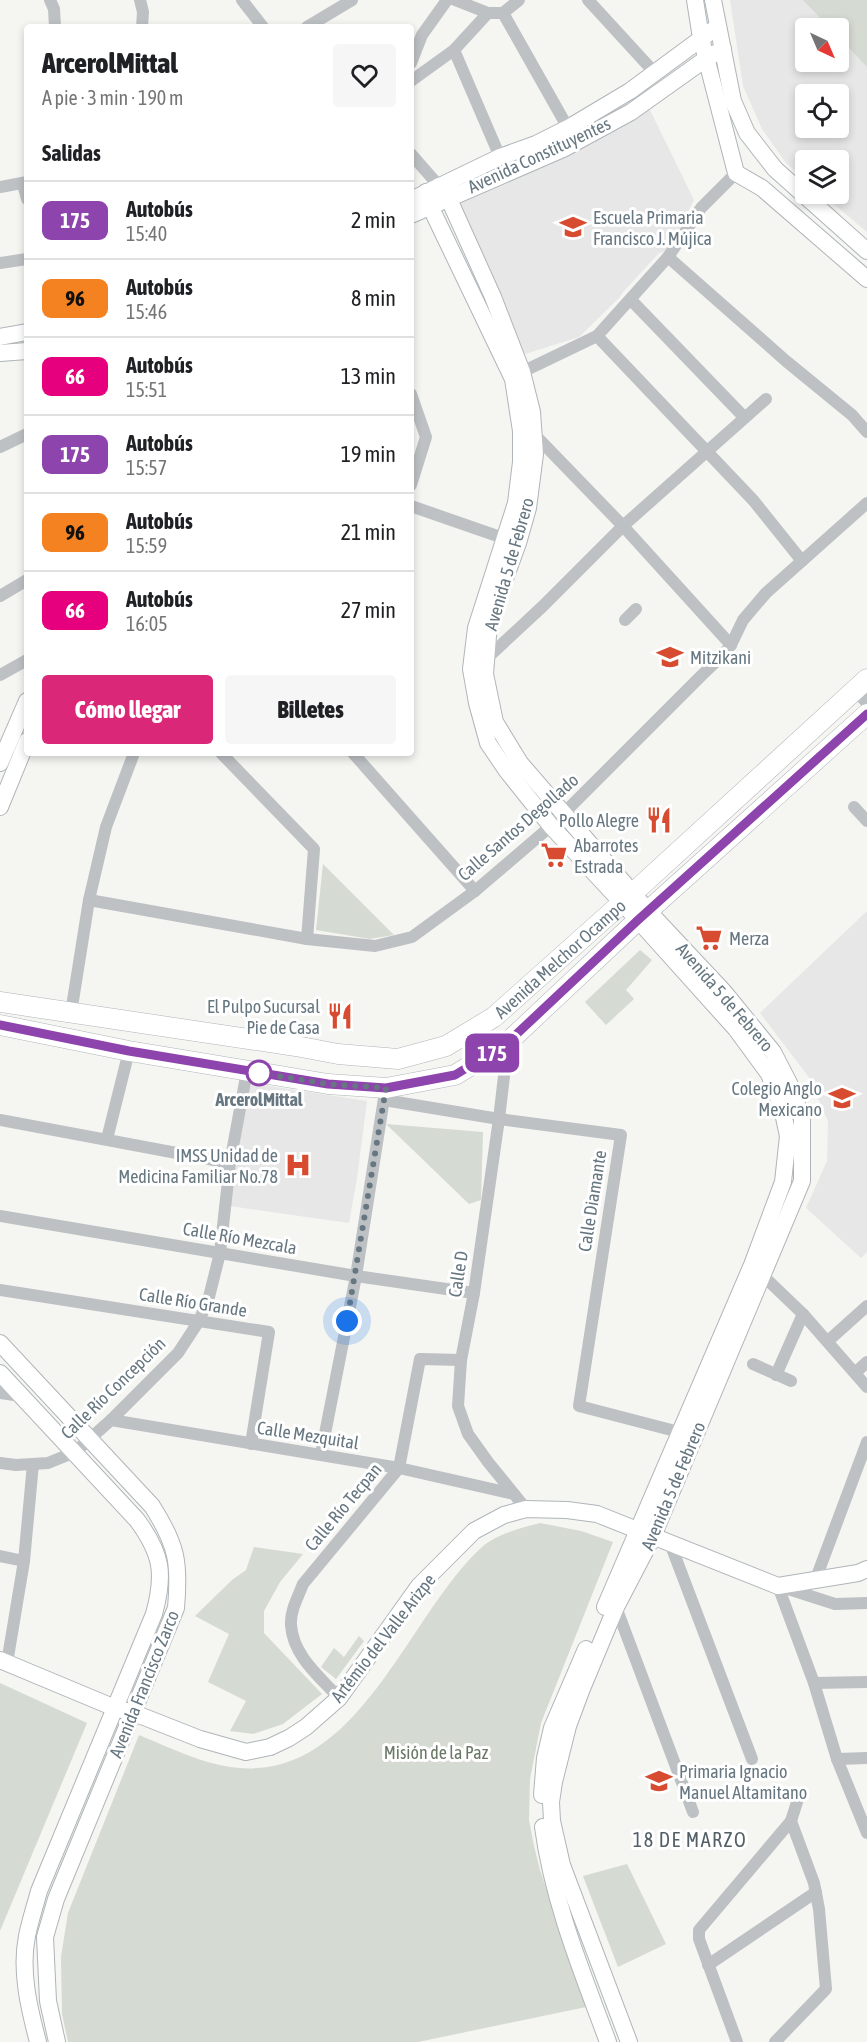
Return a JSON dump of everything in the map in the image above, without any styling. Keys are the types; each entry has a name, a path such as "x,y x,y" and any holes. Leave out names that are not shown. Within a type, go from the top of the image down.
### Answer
{"main road":[{"name":"Avenida Melchor Ocampo","path":"0,1002 338,1054 398,1059 446,1046 494,1017 628,898 862,703"},
{"name":"Avenida Melchor Ocampo","path":"0,1025 129,1051 385,1094 455,1075 506,1044 862,703"}],"street":[{"path":"50,0 54,9 55,24"},
{"path":"140,0 143,12 142,24"},
{"path":"242,0 261,24"},
{"path":"312,24 352,0"},
{"path":"414,55 422,35 447,0"},
{"path":"455,0 487,6 502,13 568,128"},
{"path":"502,13 519,0"},
{"path":"588,0 654,72"},
{"path":"696,0 701,38 736,173 762,188 867,279"},
{"path":"713,0 733,101 747,133 775,169 795,187"},
{"path":"414,79 454,50 487,6"},
{"name":"Avenida Constituyentes","path":"414,212 431,196 500,157 536,144 568,128 630,91 717,27"},
{"name":"Avenida Constituyentes","path":"431,196 563,149 632,112 706,58 723,49"},
{"path":"454,50 500,157"},
{"name":"Avenida 5 de Febrero","path":"415,159 513,379 521,431 521,462 512,541 489,623 485,660 495,722 557,820"},
{"path":"522,372 597,336 668,257 701,208 736,173"},
{"path":"0,188 24,183"},
{"name":"Avenida 5 de Febrero","path":"431,196 493,297 522,372 528,394 533,433 535,454 528,508 476,628 471,669 488,743 507,771 557,820 643,915 736,1029 769,1074 782,1108 788,1136 783,1182 757,1270 646,1533 568,1726 554,1782 551,1802 552,1821 562,1865 629,2042"},
{"path":"788,210 795,203"},
{"path":"814,204 867,252"},
{"path":"668,257 786,361 852,415 867,432"},
{"path":"0,263 24,259"},
{"path":"631,300 744,417"},
{"path":"0,337 24,333"},
{"path":"597,336 753,500 802,561"},
{"path":"0,353 24,351"},
{"path":"485,660 623,526 766,399"},
{"path":"414,403 426,437 414,475"},
{"path":"414,428 424,431"},
{"path":"533,433 623,526 731,645"},
{"path":"0,447 24,435"},
{"name":"Calle Santos Degollado","path":"89,900 307,939 375,946 412,937 475,891 557,820 722,656 731,645 743,620 766,593 867,503"},
{"path":"414,507 512,541"},
{"path":"0,596 24,582"},
{"path":"625,620 636,609"},
{"path":"0,675 24,662"},
{"path":"0,763 5,744 24,707"},
{"path":"0,807 24,748"},
{"path":"71,1013 89,900 106,827 133,756"},
{"path":"224,756 314,849 307,939"},
{"path":"356,756 475,891"},
{"path":"854,807 867,821"},
{"name":"Calle D","path":"506,1044 499,1119 474,1293 461,1360 458,1406 468,1434 514,1494"},
{"path":"106,1139 129,1051"},
{"name":"Calle Río Concepción","path":"0,1463 16,1465 48,1463 75,1452 111,1420 178,1353 200,1321 210,1297 220,1252 230,1163 247,1071"},
{"path":"321,1454 356,1276 385,1094"},
{"name":"Calle Diamante","path":"385,1094 499,1119 621,1135 579,1406 679,1432"},
{"path":"0,1120 230,1163"},
{"name":"Calle Río Mezcala","path":"0,1216 356,1276 474,1293"},
{"path":"757,1270 803,1314 867,1388"},
{"name":"Avenida 5 de Febrero","path":"608,2042 571,1945 551,1872 542,1812 545,1758 552,1728 646,1533 679,1432 757,1270"},
{"name":"Calle Río Grande","path":"0,1290 269,1332 251,1444"},
{"path":"828,1341 867,1306"},
{"path":"776,1375 803,1314"},
{"name":"Avenida Francisco Zarco","path":"0,1342 152,1506 164,1525 174,1549 179,1577 176,1608 56,1899 45,1937 48,2001 57,2042"},
{"name":"Calle Río Tecpan","path":"339,1698 303,1659 291,1624 294,1606 303,1584 399,1468 420,1359 461,1360"},
{"path":"855,1373 867,1362"},
{"path":"753,1364 791,1381"},
{"name":"Avenida Francisco Zarco","path":"0,1373 137,1520 151,1538 160,1565 161,1590 154,1614 39,1891 27,1938 25,1981 38,2042"},
{"path":"0,1393 21,1396"},
{"name":"Calle Mezquital","path":"111,1420 399,1468 514,1494"},
{"path":"815,1581 867,1442"},
{"path":"4,1661 24,1561 33,1464"},
{"path":"514,1494 526,1509"},
{"name":"Artémio del Valle Arizpe","path":"4,1661 115,1708 134,1713 200,1739 246,1752 270,1747 289,1738 306,1727 339,1698 419,1586 474,1531 504,1515 526,1509 567,1509 597,1514 778,1586 858,1573 867,1569"},
{"path":"670,1544 752,1759"},
{"path":"0,1556 24,1561"},
{"path":"778,1586 835,1604 867,1603"},
{"path":"778,1586 813,1683 837,1759 867,1833"},
{"path":"616,1607 693,1812"},
{"path":"813,1683 867,1682"},
{"path":"837,1759 867,1758"},
{"path":"736,2042 699,1939 699,1930 791,1821 798,1799"},
{"path":"775,2042 826,1989 816,1892 791,1821"},
{"path":"708,1965 816,1892"},
{"path":"571,1945 589,1936"}],"shaded area":[{"path":"730,0 867,0 867,232 834,204 849,204 849,150 795,150 795,171 786,163 762,129 743,86"},
{"name":"Escuela Primaria Francisco J. Mújica","path":"649,108 694,200 668,251 659,253 619,298 579,337 525,354 455,203"},
{"name":"Colegio Anglo Mexicano","path":"867,911 867,1252 861,1258 806,1208 827,1161 828,1121 808,1076 760,1013"},
{"name":"IMSS Unidad de Medicina Familiar No.78","path":"249,1083 367,1101 349,1223 230,1206"}],"green space":[{"path":"803,0 867,0 867,67 849,48 849,18 820,18"},
{"path":"323,864 394,935 370,939 316,930"},
{"path":"640,950 652,960 626,990 634,999 606,1025 585,1002"},
{"path":"386,1124 483,1132 481,1200 469,1204"},
{"name":"Misión de la Paz","path":"540,1523 581,1531 613,1542 541,1723 530,1779 529,1820 534,1846 586,2007 418,2042 68,2042 62,2014 61,1957 68,1913 139,1735 201,1760 239,1768 281,1764 318,1747 350,1720 378,1686 455,1576 482,1547 502,1535"},
{"path":"254,1547 303,1554 280,1582 264,1611 264,1633 322,1694 283,1724 253,1734 230,1731 246,1701 208,1682 229,1634 195,1616 232,1580 246,1570"},
{"path":"359,1636 364,1641 336,1679 321,1667 334,1648 344,1657"},
{"path":"0,1683 87,1723 0,1931"},
{"path":"627,1864 666,1944 618,1967 583,1876"}],"bus line":[{"name":"175","path":"0,1025 129,1051 328,1084 386,1088 455,1075 506,1044 638,920 867,714"}],"place":[{"name":"Escuela Primaria Francisco J. Mújica","path":"573,227"},
{"name":"Mitzikani","path":"670,657"},
{"name":"Pollo Alegre","path":"659,820"},
{"name":"Abarrotes Estrada","path":"554,855"},
{"name":"Merza","path":"709,938"},
{"name":"El Pulpo Sucursal Pie de Casa","path":"340,1016"},
{"name":"ArcerolMittal","path":"259,1073"},
{"name":"Colegio Anglo Mexicano","path":"842,1098"},
{"name":"IMSS Unidad de Medicina Familiar No.78","path":"298,1165"},
{"name":"Primaria Ignacio Manuel Altamitano","path":"659,1781"}],"district":[{"name":"18 DE MARZO","path":"690,1839"}],"route":[{"path":"259,1073 328,1084 386,1088 347,1321"}]}
